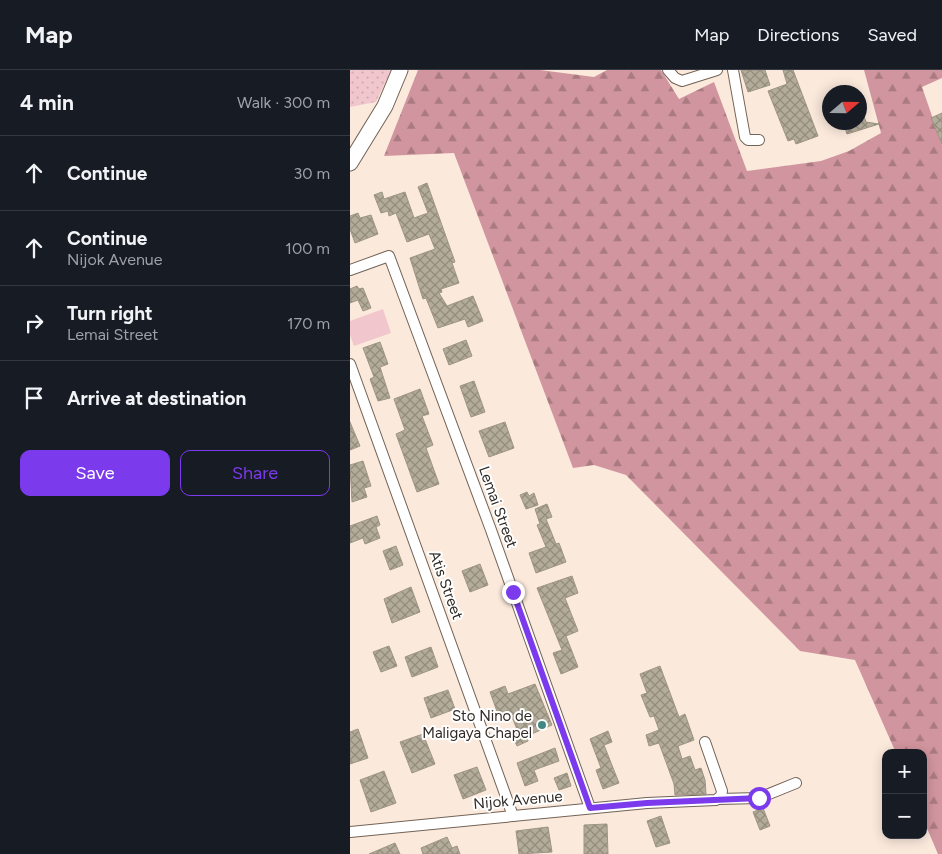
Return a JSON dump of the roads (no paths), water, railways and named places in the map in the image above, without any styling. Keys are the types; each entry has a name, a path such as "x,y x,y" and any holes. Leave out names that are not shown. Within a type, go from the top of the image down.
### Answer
{"main road":[{"path":"350,163 384,106 400,70"}],"street":[{"path":"668,70 675,78 682,81 717,70"},
{"path":"733,70 745,137 748,140 760,140"},
{"name":"Lemai Street","path":"350,270 389,256 491,530 590,808"},
{"name":"Atis Street","path":"350,364 513,816"},
{"path":"705,742 722,791 718,799"},
{"name":"Nijok Avenue","path":"350,831 590,808 759,798 796,783"}],"place":[{"name":"Sto Nino de Maligaya Chapel","path":"542,725"}]}
